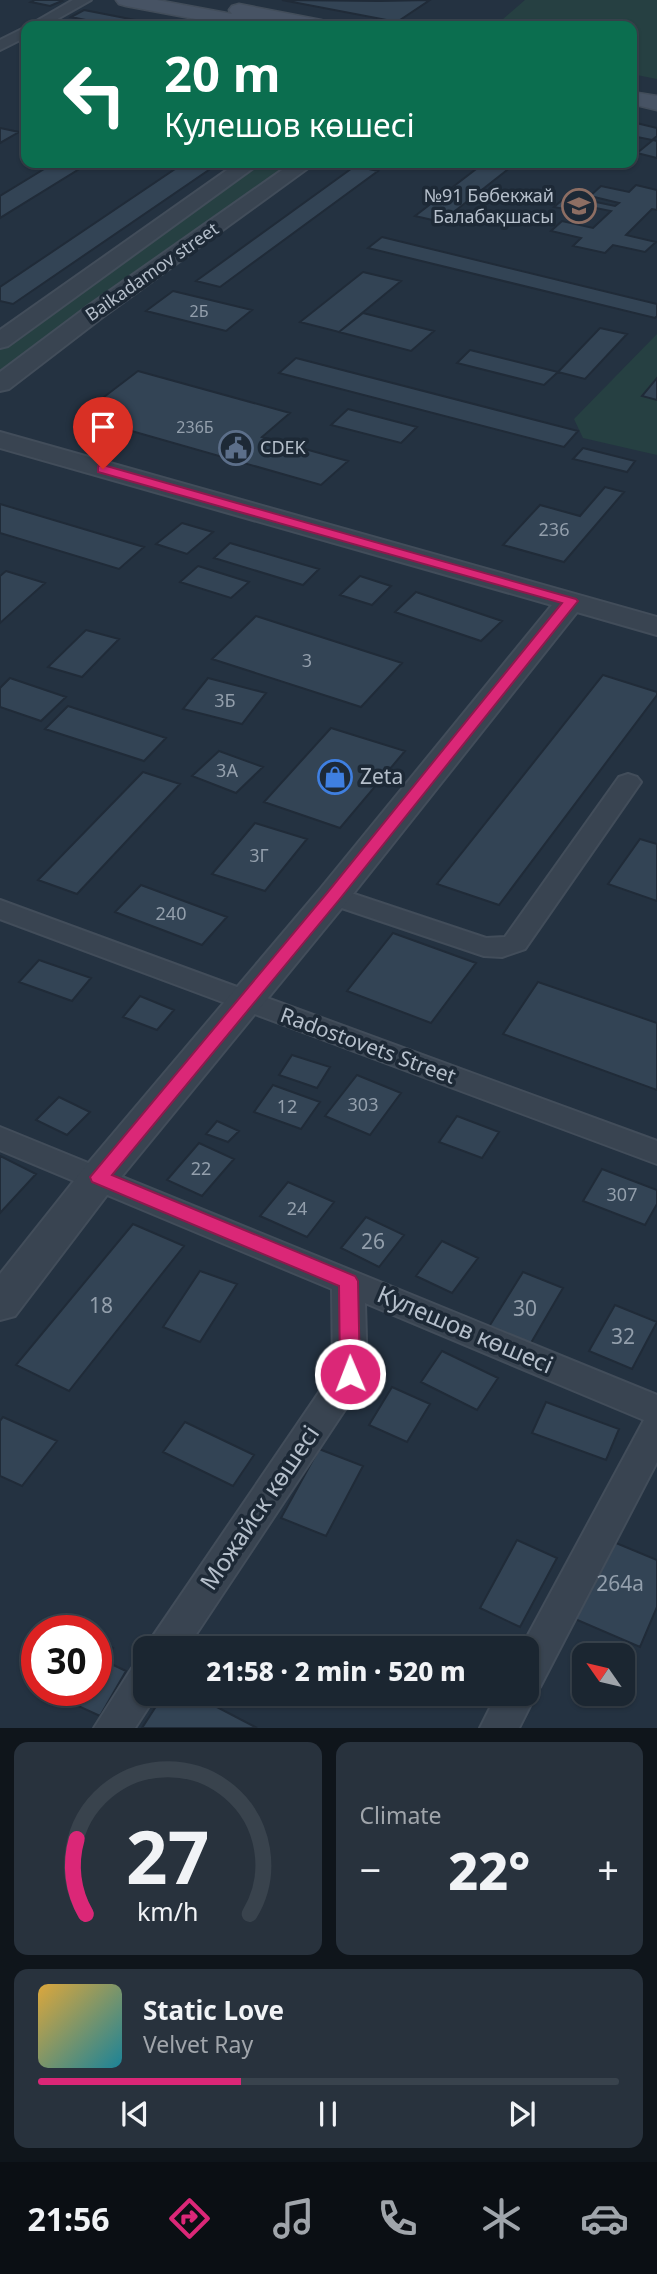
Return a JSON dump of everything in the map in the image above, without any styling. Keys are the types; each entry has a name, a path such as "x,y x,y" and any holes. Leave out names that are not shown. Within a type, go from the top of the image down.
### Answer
{"main road":[{"path":"126,0 237,21"},
{"path":"188,0 295,21"},
{"path":"637,88 657,92"},
{"path":"637,99 657,103"}],"street":[{"path":"44,21 84,0"},
{"path":"0,46 21,34"},
{"name":"Baikadamov street","path":"0,341 243,168"},
{"name":"Baikadamov street","path":"0,384 298,168"},
{"path":"34,316 77,326"},
{"path":"0,440 657,626"},
{"path":"0,1304 99,1177 333,897 571,601"},
{"path":"333,897 484,947 502,947 515,943 628,782"},
{"name":"Radostovets Street","path":"0,909 657,1153"},
{"name":"Кулешов көшесі","path":"0,1138 657,1410"},
{"name":"Можайск көшесі","path":"174,1636 350,1374 348,1281"},
{"path":"539,1652 657,1428"},
{"path":"113,1728 133,1698"},
{"path":"499,1728 511,1706"}],"green space":[{"path":"525,0 657,0 657,79 637,75 637,21 501,21"},
{"path":"254,168 293,168 0,379 0,349"},
{"path":"657,334 657,455 583,438 574,419"}],"building":[{"path":"282,0 430,0 398,21"},
{"path":"62,1 50,6 31,2"},
{"path":"84,10 140,21 91,21 71,17"},
{"path":"637,123 657,128 657,136 652,140 637,137"},
{"path":"0,128 19,132 0,143"},
{"path":"653,140 657,141 657,158 637,153"},
{"path":"46,168 81,168 0,218 0,196"},
{"path":"177,168 212,168 13,304 0,301 0,287"},
{"path":"352,168 378,171 220,287 196,281"},
{"path":"477,168 510,168 441,222 415,216"},
{"path":"636,185 657,190 657,210 652,209 626,235 656,242 645,252 613,245 605,253 573,246 581,238 551,231 562,221 593,228 611,211 596,208 589,214 554,207 567,196 615,206 619,203 590,196 601,186 629,192"},
{"path":"382,237 657,304 657,316 655,318 368,248"},
{"path":"363,272 401,281 339,332 300,322"},
{"path":"173,291 252,310 226,331 146,311"},
{"path":"363,313 434,331 411,351 339,332"},
{"path":"600,328 627,334 585,379 558,372"},
{"path":"470,350 558,372 544,385 457,363"},
{"path":"296,358 578,431 564,447 279,373"},
{"path":"138,371 290,413 262,437 348,461 321,485 79,416"},
{"path":"657,378 657,400 642,396"},
{"path":"348,409 417,427 401,443 331,425"},
{"path":"583,448 635,461 627,472 573,459"},
{"path":"605,487 624,492 564,562 503,545 540,505 580,516"},
{"path":"0,504 144,547 119,569 0,533"},
{"path":"182,523 213,532 187,554 156,544"},
{"path":"230,543 319,569 303,585 214,558"},
{"path":"198,566 249,582 231,598 180,582"},
{"path":"6,571 45,583 0,623 0,576"},
{"path":"360,576 391,586 372,605 340,595"},
{"path":"416,592 502,621 481,641 395,612"},
{"path":"256,616 402,663 361,707 212,659"},
{"path":"86,630 119,639 82,677 48,667"},
{"path":"603,675 657,692 657,695 499,905 437,884"},
{"path":"10,678 66,697 41,721 0,707 0,688"},
{"path":"208,678 266,693 242,724 183,709"},
{"path":"68,706 166,738 144,761 45,729"},
{"name":"Zeta","path":"331,728 405,751 340,828 264,802"},
{"path":"219,751 263,767 236,793 192,776"},
{"path":"143,772 180,784 77,894 38,880"},
{"path":"255,823 307,839 265,891 212,874"},
{"path":"640,839 657,844 657,901 608,884"},
{"path":"141,885 227,917 202,945 115,912"},
{"path":"393,933 476,963 431,1023 347,991"},
{"path":"39,960 91,978 72,1001 19,982"},
{"path":"538,982 657,1023 657,1090 503,1034"},
{"path":"140,996 174,1010 157,1030 123,1017"},
{"path":"292,1055 330,1067 317,1088 279,1075"},
{"path":"357,1075 401,1093 370,1135 325,1116"},
{"path":"273,1085 320,1102 301,1129 254,1112"},
{"path":"59,1097 90,1112 67,1135 36,1120"},
{"path":"457,1116 499,1132 482,1158 439,1142"},
{"path":"217,1121 239,1131 228,1142 206,1134"},
{"path":"199,1143 234,1159 202,1196 167,1180"},
{"path":"0,1156 36,1174 0,1213"},
{"path":"602,1169 657,1190 657,1204 645,1225 583,1201"},
{"path":"288,1182 334,1202 307,1237 260,1216"},
{"path":"366,1217 404,1235 379,1267 341,1248"},
{"path":"133,1224 184,1246 69,1391 16,1365"},
{"path":"442,1241 478,1258 452,1293 416,1276"},
{"path":"200,1271 237,1284 200,1342 163,1327"},
{"path":"523,1272 563,1288 528,1348 487,1330"},
{"path":"615,1305 657,1322 632,1369 589,1351"},
{"path":"442,1351 498,1378 477,1410 421,1382"},
{"path":"392,1387 430,1404 407,1442 369,1425"},
{"path":"546,1402 619,1429 606,1460 532,1433"},
{"path":"3,1417 57,1441 22,1486 0,1476 0,1421"},
{"path":"185,1422 254,1455 233,1486 163,1452"},
{"path":"319,1449 363,1466 326,1536 281,1518"},
{"path":"604,1538 657,1560 657,1607 640,1647 568,1616"},
{"path":"517,1540 557,1558 520,1627 480,1608"},
{"path":"112,1664 126,1671 112,1695"},
{"path":"78,1706 106,1706 100,1716"},
{"path":"156,1706 215,1706 257,1728 142,1728"}],"place":[{"name":"№91 Бөбекжай Балабақшасы","path":"579,206"},
{"name":"CDEK","path":"236,448"},
{"name":"Zeta","path":"335,777"}],"route":[{"path":"103,469 571,601 333,897 99,1177 348,1281 350,1374"}]}
